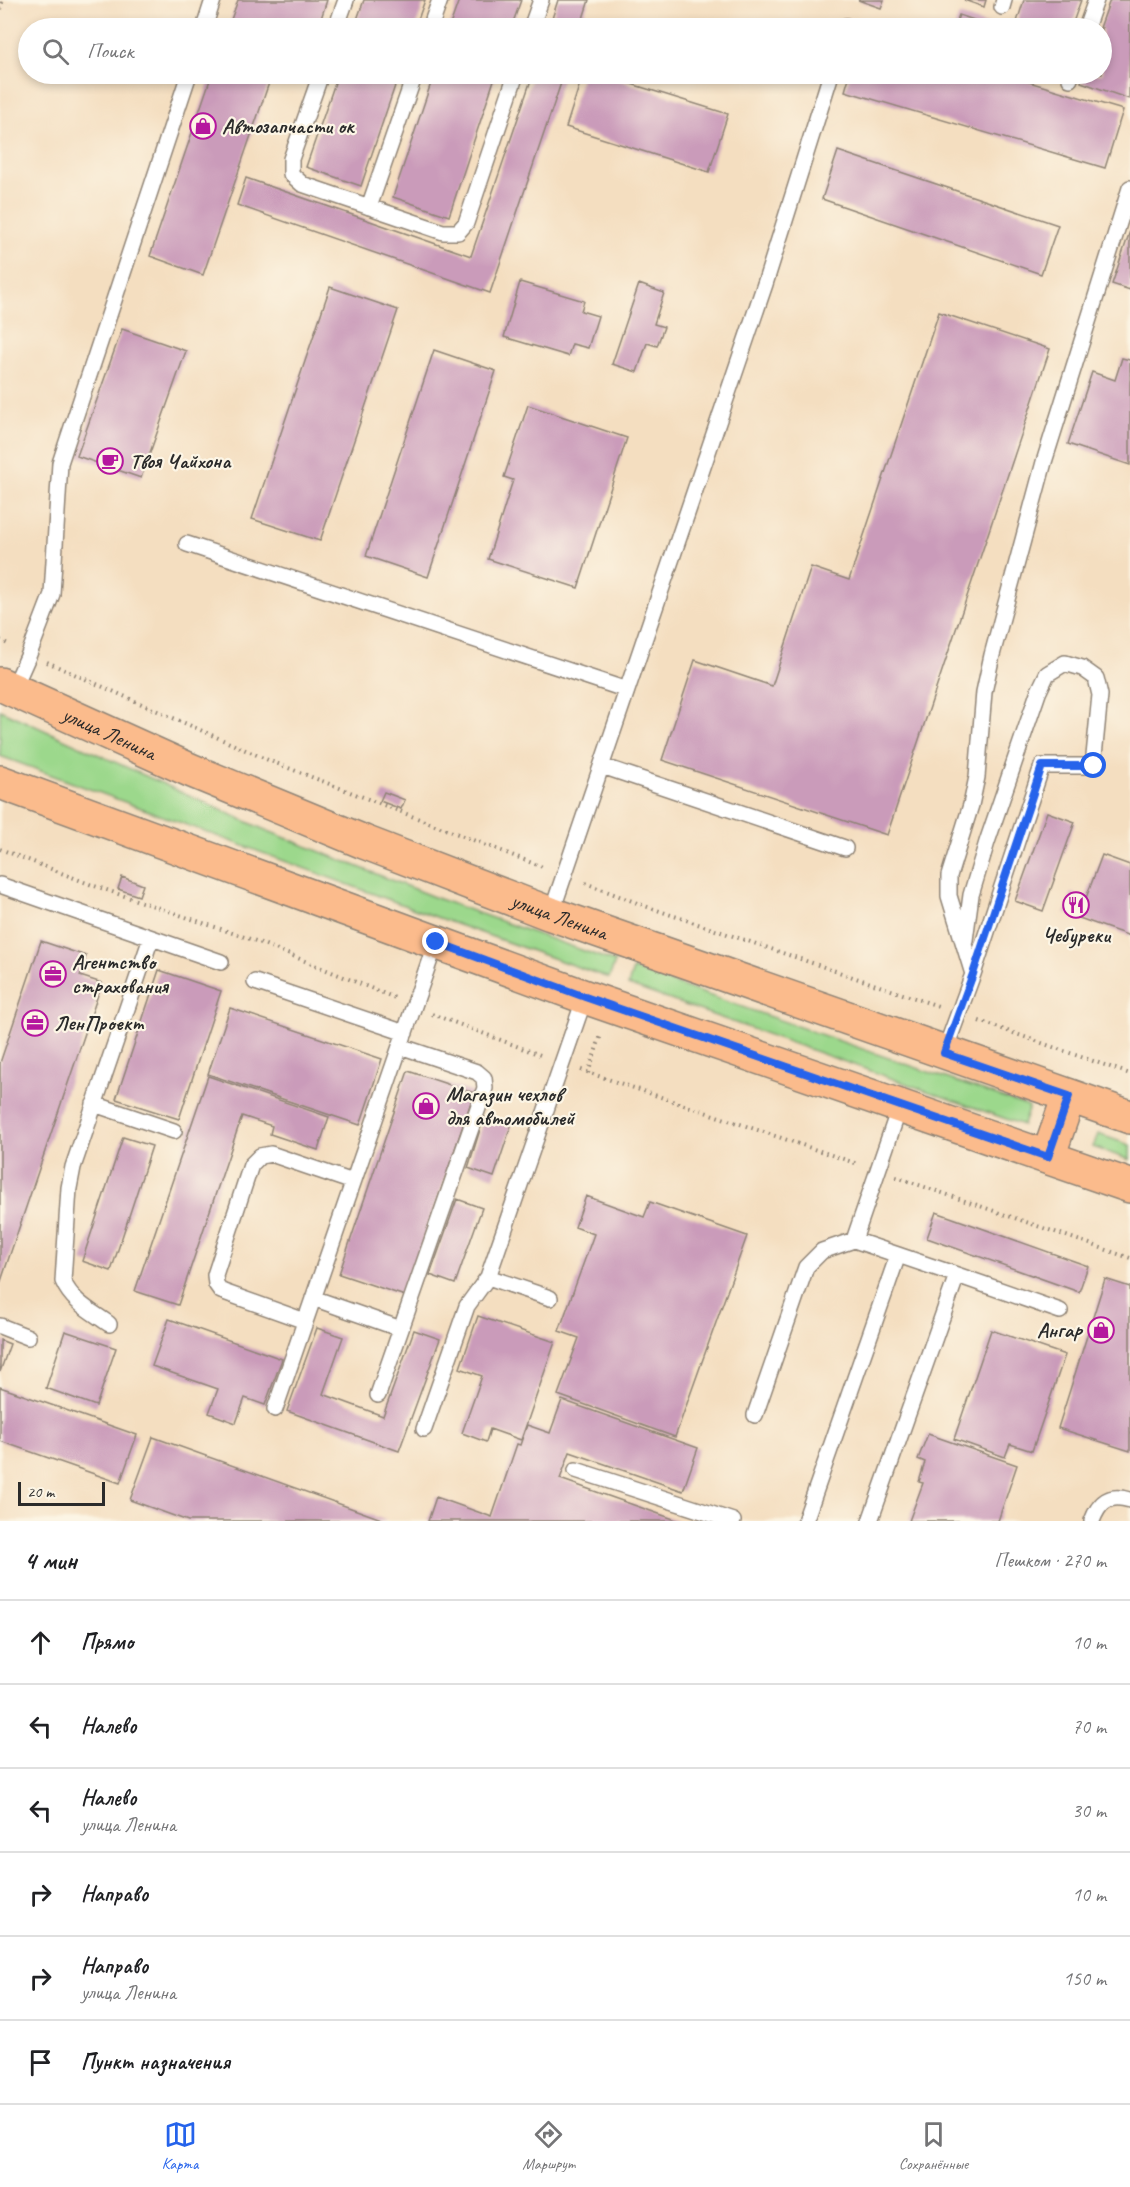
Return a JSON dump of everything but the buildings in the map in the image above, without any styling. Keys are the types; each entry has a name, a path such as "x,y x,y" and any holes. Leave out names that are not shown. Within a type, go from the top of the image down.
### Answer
{"main road":[{"name":"улица Ленина","path":"6,687 190,770 364,842 551,914 1130,1118"},
{"path":"0,782 585,997 1130,1186"},
{"path":"1048,1157 1069,1096"}],"lane":[{"path":"207,18 213,0"},
{"path":"340,18 346,0"},
{"path":"434,18 440,0"},
{"path":"535,18 541,0"},
{"path":"1090,18 1096,0"},
{"path":"6,687 29,654 52,594 60,463 186,84"},
{"path":"317,84 291,159 291,174 302,184 443,232 458,232 466,223 513,84"},
{"path":"369,207 412,84"},
{"path":"551,914 765,284 828,84"},
{"path":"973,974 949,897 949,876 971,805 977,777 984,692 1044,462 1130,188"},
{"path":"187,544 627,690"},
{"path":"944,1053 973,974 1042,766 1094,766 1100,695 1096,678 1082,668 1065,663 1047,674 1038,693 977,873 971,895 964,944"},
{"path":"602,766 845,848"},
{"path":"0,885 221,962"},
{"path":"109,1324 76,1301 68,1293 63,1281 69,1188 73,1167 151,938"},
{"path":"275,1409 436,942"},
{"path":"255,982 402,1039 477,1072 484,1078 485,1088 378,1395"},
{"path":"424,1429 467,1306 488,1277 585,997"},
{"path":"94,1104 174,1131"},
{"path":"854,1240 900,1106"},
{"path":"305,1321 221,1291 216,1284 215,1275 251,1165 260,1156 271,1154 353,1182"},
{"path":"755,1415 806,1267 822,1251 854,1240 1060,1311"},
{"path":"806,1521 898,1256"},
{"path":"870,1521 957,1275"},
{"path":"488,1277 550,1298"},
{"path":"313,1298 401,1329"},
{"path":"0,1326 28,1337"},
{"path":"576,1470 733,1521"},
{"path":"1092,1521 1097,1508 1106,1500 1121,1497 1130,1500"}],"path":[{"path":"0,9 3,0"}],"green space":[{"path":"0,710 263,829 439,899 615,962 609,978 436,917 0,756"},
{"path":"633,969 1029,1107 1023,1125 628,985"},
{"path":"1098,1134 1130,1145 1130,1160 1093,1147"}],"place":[{"name":"Автозапчасти ок","path":"203,126"},
{"name":"Твоя Чайхона","path":"110,461"},
{"name":"Чебуреки","path":"1076,905"},
{"name":"Агентство страхования","path":"53,974"},
{"name":"ЛенПроект","path":"35,1023"},
{"name":"Магазин чехлов для автомобилей","path":"426,1106"},
{"name":"Ангар","path":"1101,1330"}],"route":[{"path":"436,942 585,997 1048,1157 1069,1096 944,1053 973,974 1042,766 1094,766"}]}
